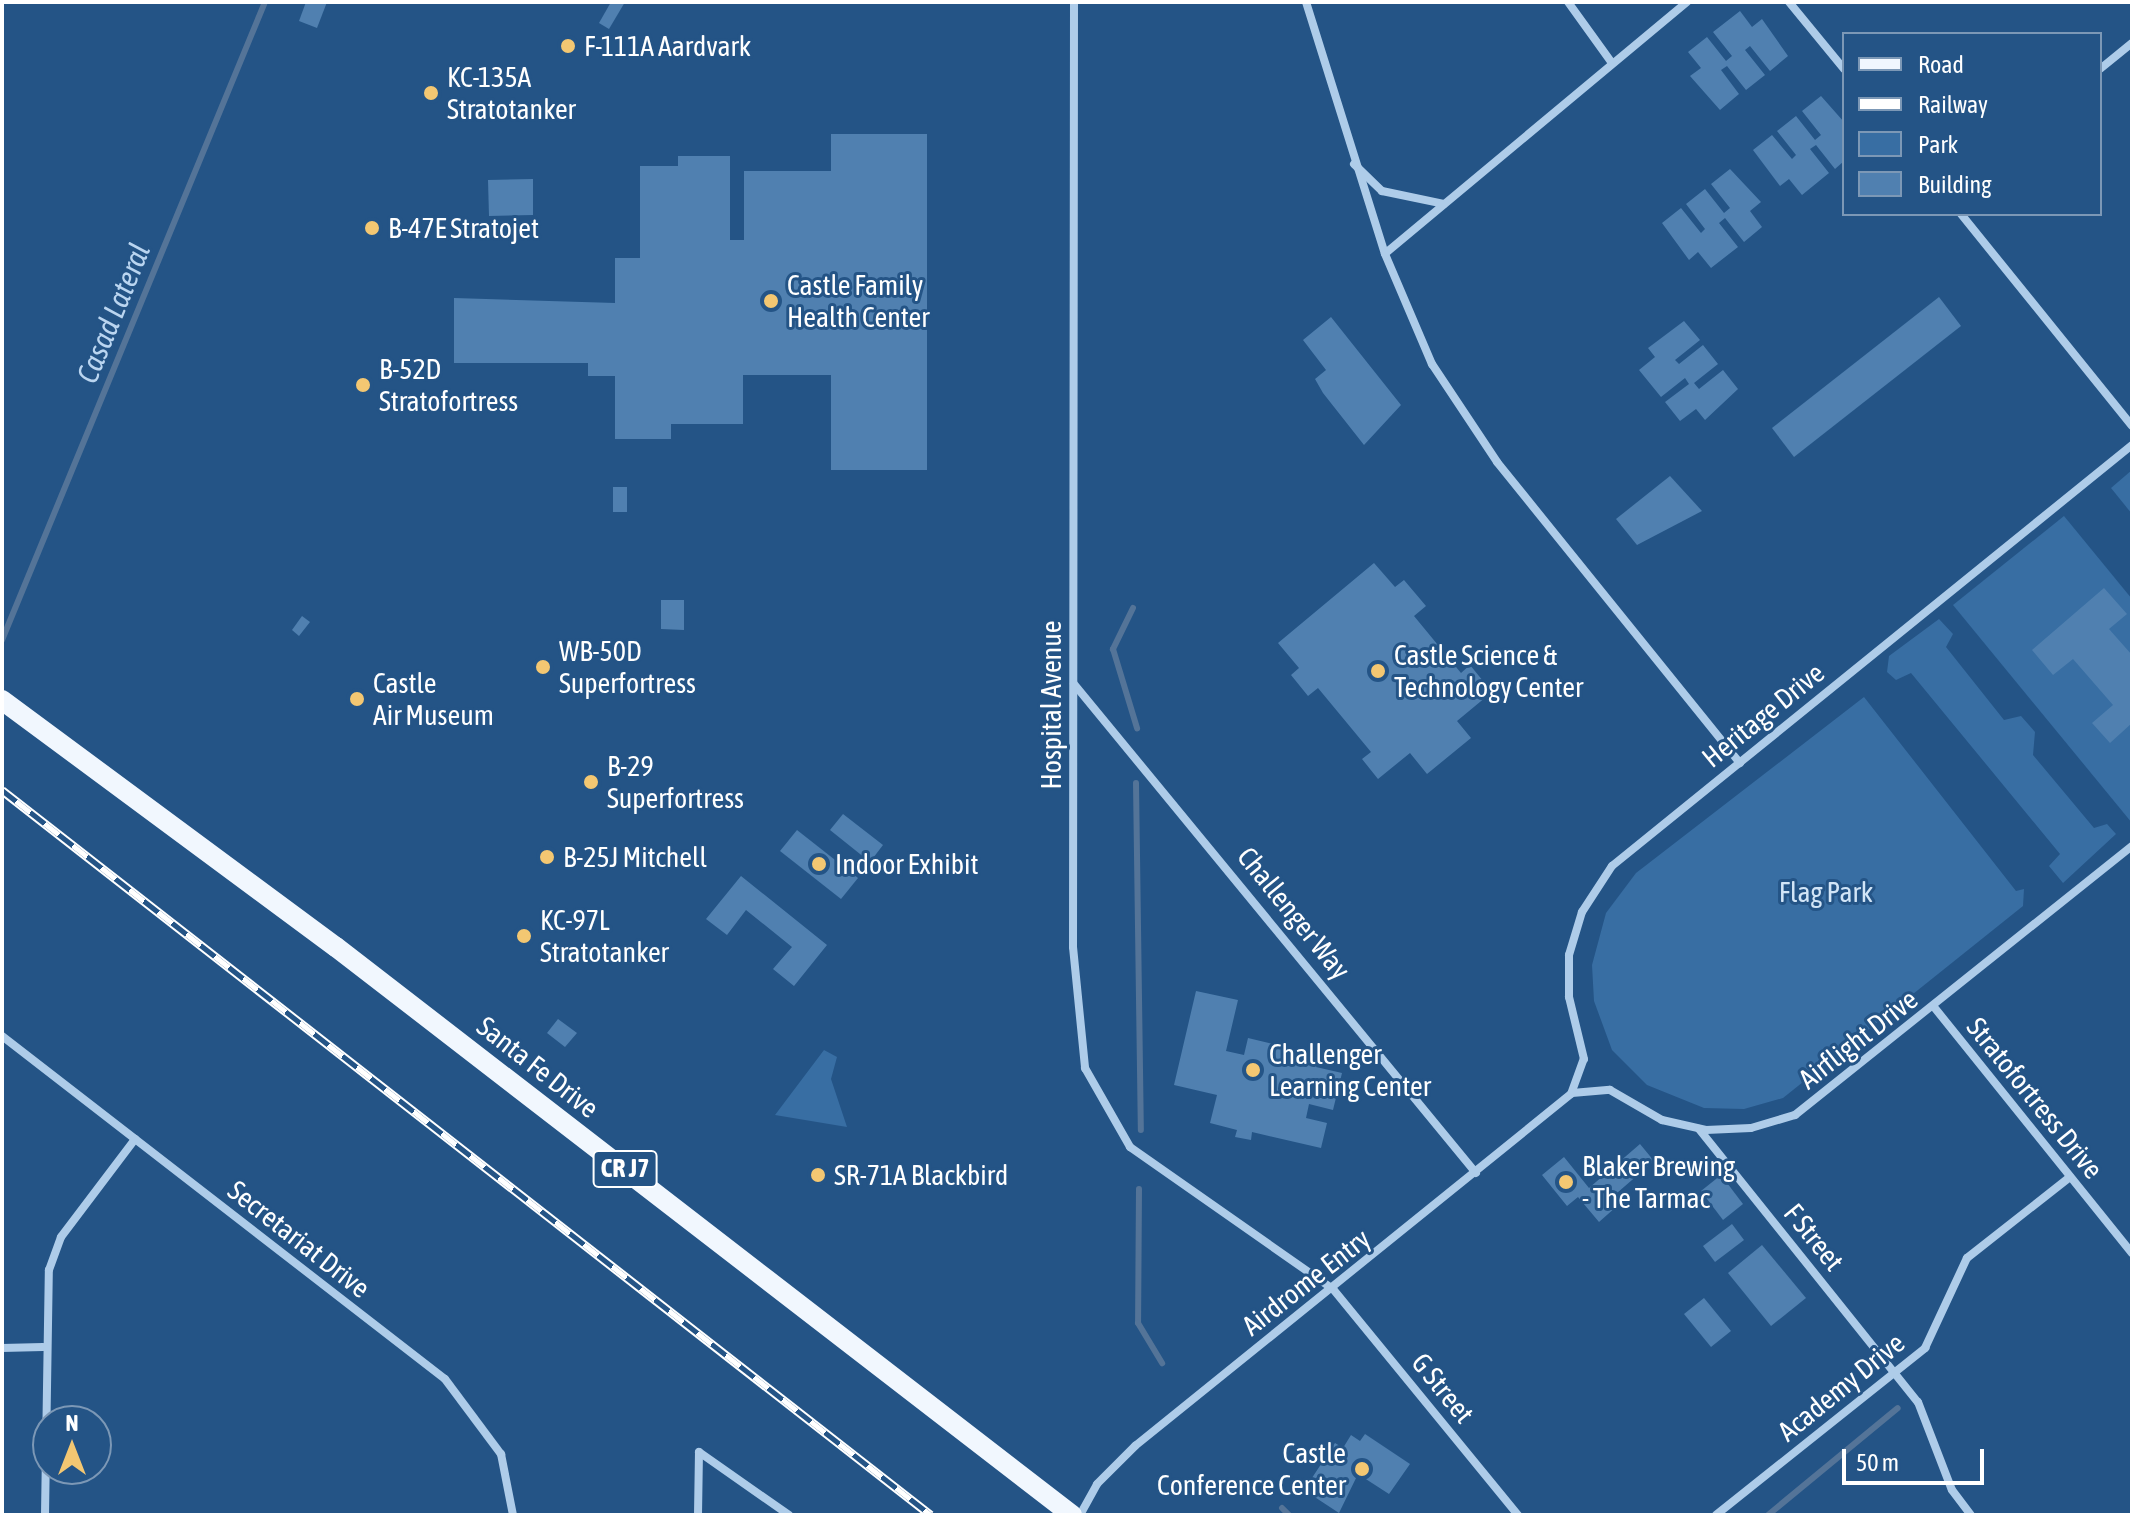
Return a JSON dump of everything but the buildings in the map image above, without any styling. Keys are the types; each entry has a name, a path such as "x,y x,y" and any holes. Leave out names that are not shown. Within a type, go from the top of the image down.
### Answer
{"main road":[{"name":"Santa Fe Drive","path":"2,700 336,947 1072,1515"}],"street":[{"name":"Hospital Avenue","path":"1074,2 1075,1011 1085,1068 1130,1147 1333,1289"},
{"path":"1306,2 1385,254 1432,364 1497,462 1740,763"},
{"path":"1568,2 1612,63"},
{"path":"1385,254 1687,2"},
{"path":"1789,2 1842,67"},
{"path":"2102,67 2132,43"},
{"path":"1354,163 1382,191 1444,204"},
{"path":"1963,216 2132,426"},
{"name":"Heritage Drive","path":"1571,1094 1584,1059 1568,967 1588,898 1626,852 2132,445"},
{"name":"Challenger Way","path":"1073,683 1476,1173"},
{"name":"Airflight Drive","path":"1571,1094 1610,1090 1662,1120 1699,1129 1751,1128 1795,1115 2132,846"},
{"name":"Stratofortress Drive","path":"1934,1007 2131,1251"},
{"name":"Secretariat Drive","path":"2,1036 463,1395 501,1454 513,1515"},
{"name":"Airdrome Entry","path":"1080,1515 1112,1466 1571,1094"},
{"name":"F Street","path":"1699,1129 1918,1402 1952,1490 1971,1515"},
{"path":"45,1515 43,1347 49,1270 61,1237 135,1139"},
{"name":"Academy Drive","path":"1716,1515 1925,1348 1967,1258 2070,1177"},
{"name":"G Street","path":"1333,1289 1518,1515"},
{"path":"2,1348 43,1347"},
{"path":"698,1515 699,1452 784,1513"}],"green space":[{"path":"2132,470 2132,514 2111,488"},
{"path":"2064,516 2132,599 2132,823 1953,605"},
{"path":"1939,619 1953,634 1946,647 2004,720 2021,716 2035,732 2033,755 2094,828 2107,824 2116,834 2063,883 2049,866 2060,854 1911,673 1896,680 1887,672 1889,656"},
{"name":"Flag Park","path":"1864,697 2016,891 2024,889 2023,906 1783,1098 1744,1109 1704,1108 1647,1085 1612,1050 1594,1001 1592,965 1606,913 1636,873"},
{"path":"824,1050 837,1057 831,1079 847,1127 775,1115"}],"waterway":[{"name":"Casad Lateral","path":"2,640 265,2"},
{"path":"1133,608 1113,649 1137,728"},
{"path":"1136,783 1141,1130"},
{"path":"1139,1189 1138,1323 1162,1363"},
{"path":"1768,1515 1898,1408"},
{"path":"1282,1508 1289,1515"}],"railway":[{"path":"2,790 931,1515"}],"place":[{"name":"F-111A Aardvark","path":"568,46"},
{"name":"KC-135A Stratotanker","path":"431,93"},
{"name":"B-47E Stratojet","path":"372,228"},
{"name":"Castle Family Health Center","path":"771,301"},
{"name":"B-52D Stratofortress","path":"363,385"},
{"name":"WB-50D Superfortress","path":"543,667"},
{"name":"Castle Science & Technology Center","path":"1378,671"},
{"name":"Castle Air Museum","path":"357,699"},
{"name":"B-29 Superfortress","path":"591,782"},
{"name":"B-25J Mitchell","path":"547,857"},
{"name":"Indoor Exhibit","path":"819,864"},
{"name":"KC-97L Stratotanker","path":"524,936"},
{"name":"Challenger Learning Center","path":"1253,1070"},
{"name":"SR-71A Blackbird","path":"818,1175"},
{"name":"Blaker Brewing - The Tarmac","path":"1566,1182"},
{"name":"Castle Conference Center","path":"1362,1469"}]}
